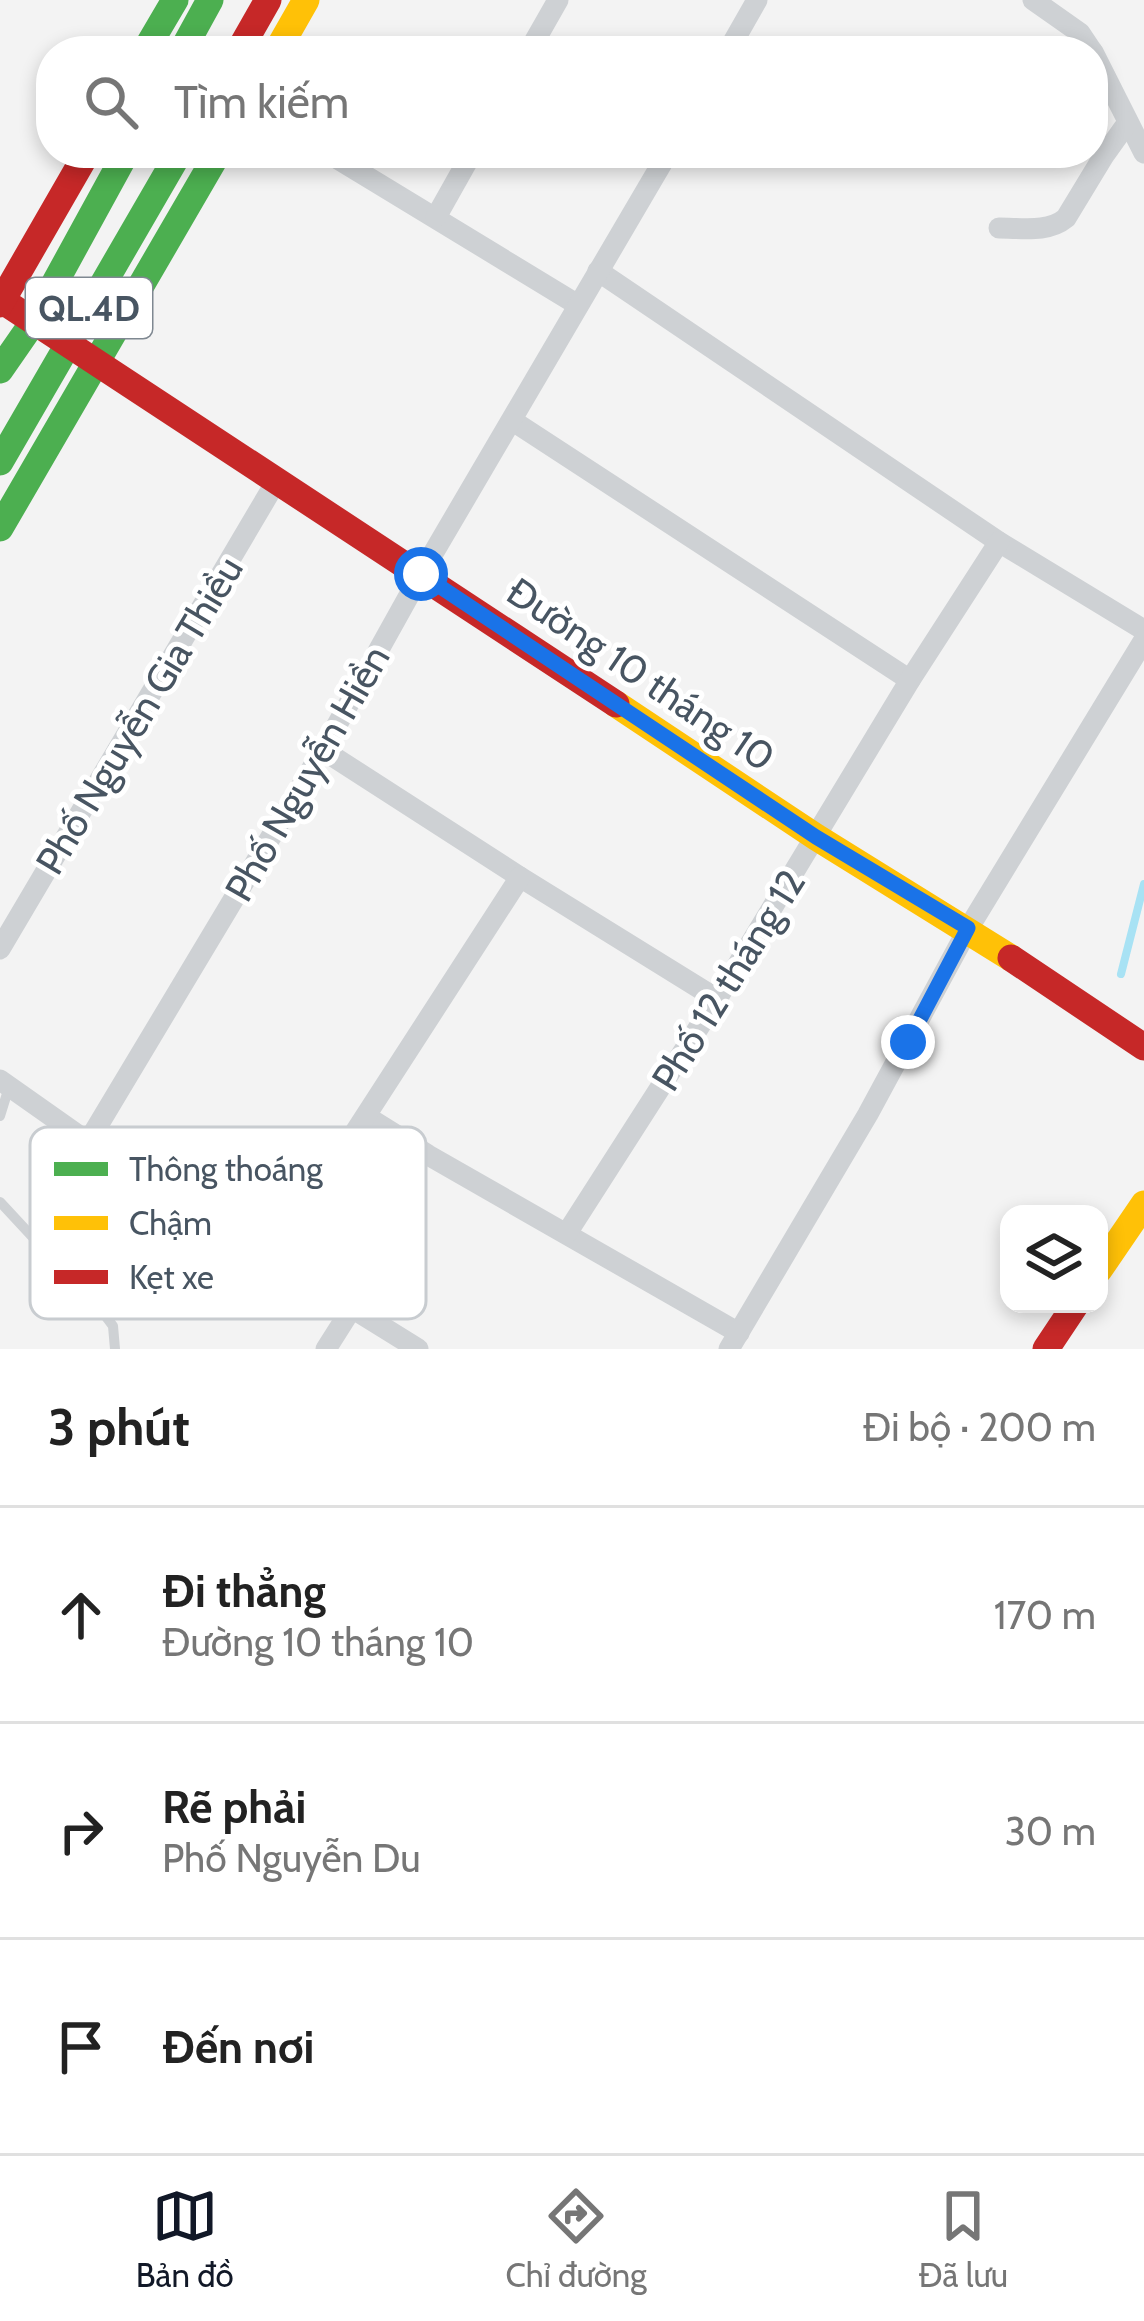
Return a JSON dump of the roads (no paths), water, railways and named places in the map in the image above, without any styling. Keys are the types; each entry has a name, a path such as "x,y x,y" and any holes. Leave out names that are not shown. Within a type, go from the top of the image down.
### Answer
{"main road":[{"path":"155,36 175,0"},
{"path":"190,36 210,0"},
{"path":"247,36 268,0"},
{"path":"286,36 306,0"},
{"path":"1,301 78,168"},
{"name":"QL.4D","path":"0,370 34,321 118,168"},
{"name":"QL.4D","path":"0,462 170,168"},
{"path":"0,528 209,168"},
{"name":"Đường 10 tháng 10","path":"1,301 1144,1047"},
{"path":"1108,1257 1144,1204"},
{"path":"1046,1349 1070,1313"}],"street":[{"path":"538,36 558,0"},
{"path":"737,36 757,0"},
{"path":"1033,0 1082,36"},
{"path":"1108,82 1144,153"},
{"path":"1108,151 1128,122"},
{"path":"353,168 578,305"},
{"path":"436,218 464,168"},
{"name":"Phố Nguyễn Hiền","path":"97,1127 323,751 659,168"},
{"path":"999,228 1058,225 1097,168"},
{"path":"598,271 999,542 1144,630"},
{"path":"513,421 910,680"},
{"name":"Phố Nguyễn Gia Thiều","path":"0,949 277,480"},
{"name":"Phố 12 tháng 12","path":"567,1233 718,999 999,542"},
{"path":"426,1154 567,1233 734,1341 868,1114 968,928 1144,640"},
{"path":"323,751 718,999"},
{"path":"360,1127 520,877"},
{"path":"5,1084 67,1127"},
{"path":"367,1117 383,1127"},
{"path":"326,1349 345,1319"},
{"path":"370,1319 418,1349"}],"lane":[{"path":"0,1116 5,1084"},
{"path":"0,1202 30,1234"},
{"path":"108,1319 116,1349"}],"waterway":[{"path":"1121,974 1144,884"}]}
